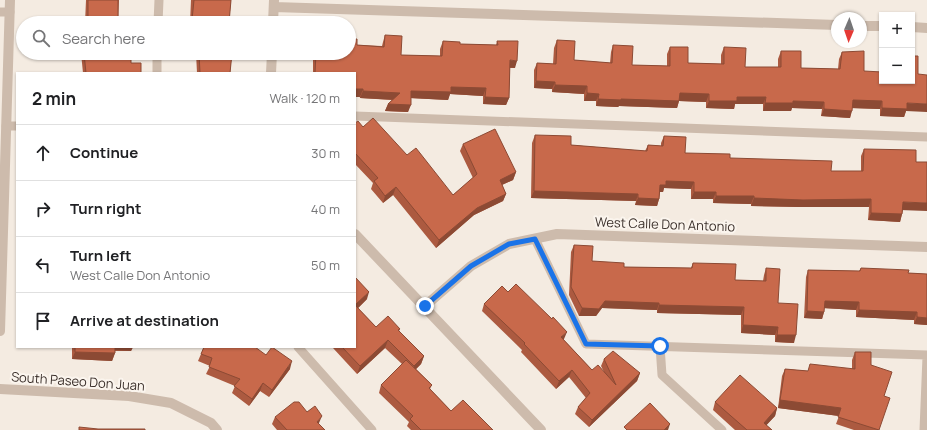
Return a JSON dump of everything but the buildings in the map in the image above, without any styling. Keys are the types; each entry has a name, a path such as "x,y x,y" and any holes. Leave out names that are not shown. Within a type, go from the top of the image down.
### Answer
{"street":[{"path":"0,331 6,126 5,12 10,0"},
{"path":"273,16 274,4 831,25"},
{"path":"867,26 879,26"},
{"path":"915,27 927,28"},
{"path":"271,72 272,60"},
{"name":"West Calle Don Antonio","path":"425,306 471,266 509,244 557,234 927,247"},
{"path":"356,235 425,306 541,430"},
{"name":"South Paseo Don Juan","path":"0,389 129,396 171,403 211,423 217,430"}],"lane":[{"path":"159,16 160,0"},
{"path":"157,60 157,72"},
{"path":"356,116 927,137"},
{"path":"6,126 16,126"},
{"path":"535,239 586,344 927,356 924,430"},
{"path":"660,346 662,375 722,430"},
{"path":"299,348 372,430"}],"route":[{"path":"425,306 471,266 509,244 535,239 586,344 660,346"}]}
